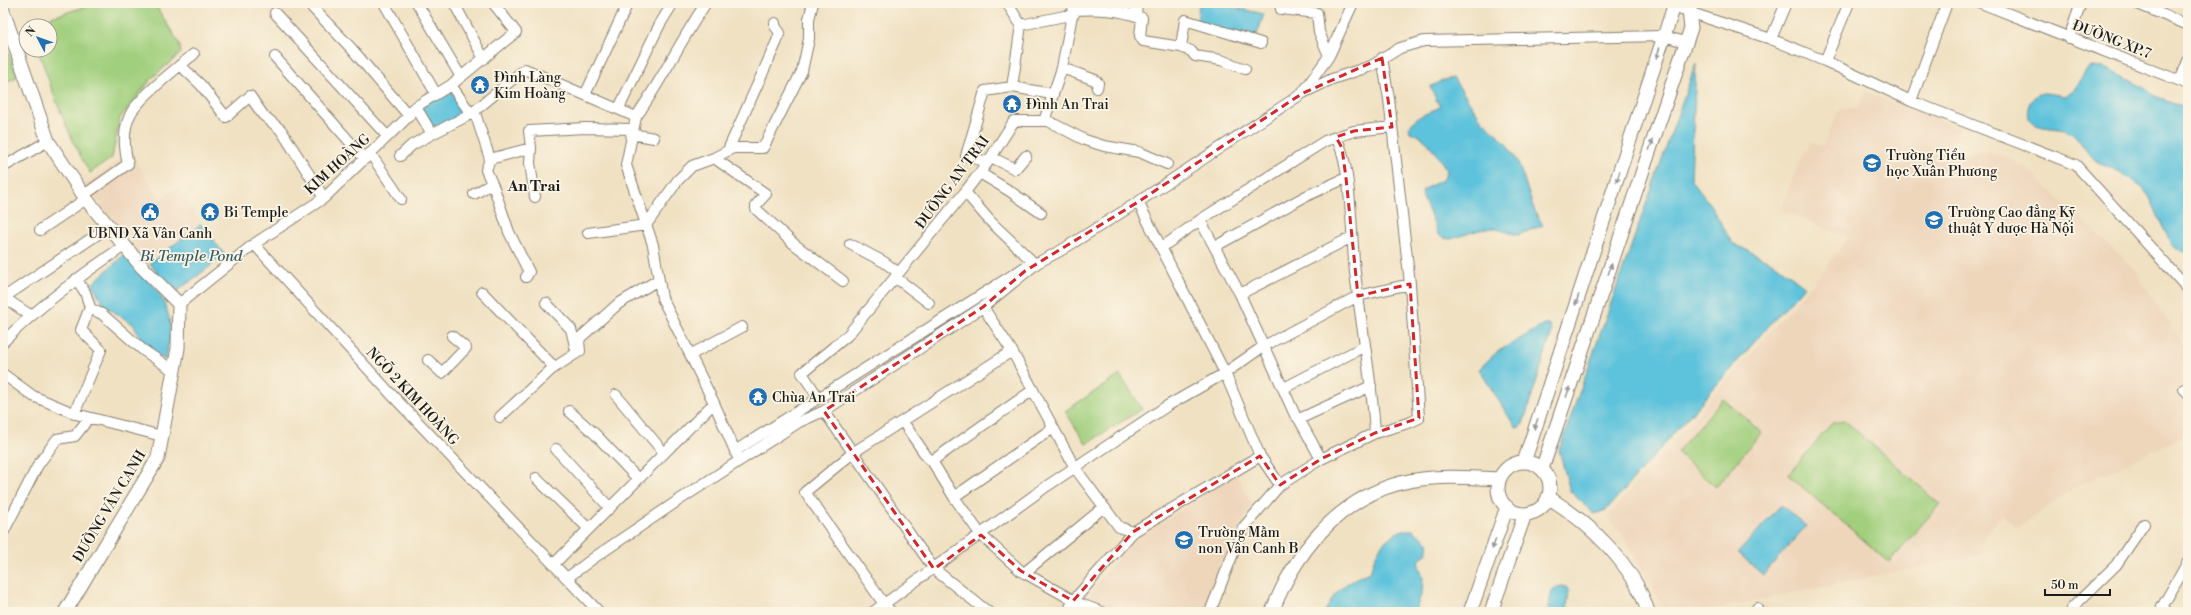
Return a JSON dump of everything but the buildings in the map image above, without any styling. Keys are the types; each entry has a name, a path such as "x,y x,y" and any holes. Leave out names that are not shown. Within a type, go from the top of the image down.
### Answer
{"street":[{"path":"308,3 351,48 409,116"},
{"path":"384,3 436,94"},
{"path":"417,3 461,77"},
{"path":"454,3 484,59"},
{"name":"KIM HOÀNG","path":"179,304 254,244 324,198 409,116 412,109 451,85 516,32 494,3"},
{"path":"585,95 628,3"},
{"path":"619,108 660,24 673,3"},
{"path":"706,3 686,32 657,86 636,117 626,165 653,245 662,298 714,403 737,456"},
{"path":"588,232 646,225 678,180 692,166 714,158 733,148 763,148 802,71 809,39 809,19 813,3"},
{"path":"1007,3 1020,25 1012,87"},
{"path":"1136,16 1137,3"},
{"path":"1280,3 1281,9 1317,13 1320,37 1329,56"},
{"path":"1302,93 1329,56 1353,3"},
{"path":"1771,39 1786,3"},
{"path":"1825,61 1849,3"},
{"path":"1911,101 1947,3"},
{"name":"ĐƯỜNG XP.7","path":"1981,3 2184,83"},
{"path":"2069,38 2082,3"},
{"path":"2134,3 2188,25"},
{"path":"1524,462 1674,5 1691,7 1825,61 1911,101 2076,165 2188,289"},
{"path":"1167,164 1139,152 1104,146 1085,140 1044,121 1062,68 1074,10 1084,6 1111,9 1142,18 1140,36 1143,41 1181,47 1192,51 1195,56 1221,60 1245,69"},
{"path":"1542,469 1691,28 1691,7"},
{"path":"3,11 48,141 85,197 110,226 124,246 142,267 179,304"},
{"path":"275,13 387,136"},
{"path":"1020,25 1074,14"},
{"path":"1181,47 1185,20 1261,43"},
{"path":"728,150 780,33 775,26 775,23"},
{"path":"737,456 800,422 824,411 983,307 1026,270 1060,251 1138,202 1302,93 1332,79 1370,66 1400,48 1424,41 1664,36 1686,42"},
{"path":"40,230 128,164 124,146 130,114 180,65 194,54"},
{"path":"275,57 367,156 401,199"},
{"path":"1210,612 1243,528 1280,485 1321,459 1374,433 1411,422 1419,418 1410,284 1392,127 1382,58"},
{"path":"2184,83 2188,61"},
{"path":"180,65 200,85 226,117 250,96 263,114 281,130 324,198"},
{"path":"1062,68 1095,80 1098,83 1097,88"},
{"path":"400,156 412,145 471,114 525,69 619,108 636,117"},
{"path":"451,85 471,114 476,116 490,159 486,170 494,188 509,232 529,272 526,277"},
{"path":"1026,156 1015,169 990,159 966,156 986,90 1012,87 1052,94"},
{"path":"416,107 432,134"},
{"name":"ĐƯỜNG AN TRAI","path":"818,397 802,373 847,336 980,173 1014,121 1044,121"},
{"path":"1161,248 1200,220 1325,141 1354,131 1392,127"},
{"path":"535,197 530,163 531,148 529,131 585,128 632,132 654,138"},
{"path":"1336,137 1342,148 1346,178 1358,296 1371,386 1374,433"},
{"path":"3,167 48,141"},
{"path":"490,159 531,148"},
{"path":"714,158 766,194 756,205 756,209 788,236 794,244 843,280"},
{"path":"980,173 1041,213"},
{"path":"1216,246 1304,197 1346,178"},
{"path":"474,194 488,186 494,188"},
{"path":"567,578 818,397 1033,262 990,221 965,192"},
{"path":"1138,202 1225,373 1260,456 1280,485"},
{"path":"1200,220 1216,246 1299,419 1321,459"},
{"path":"30,315 3,297 110,226"},
{"path":"1240,294 1352,237"},
{"name":"NGÕ 2 KIM HOÀNG","path":"254,244 390,393 599,612"},
{"path":"850,244 884,262 929,302"},
{"path":"3,342 30,315 76,279 124,246"},
{"path":"74,414 100,354 100,348 84,335 81,330 91,309 85,292 76,279"},
{"path":"500,416 554,367 580,351 579,341 581,338 618,304 658,280"},
{"path":"873,612 887,608 934,569 1075,468 1167,406 1225,373 1264,346 1358,296 1410,284"},
{"path":"482,292 554,367"},
{"path":"546,303 571,329 574,348 578,352"},
{"name":"ĐƯỜNG VÂN CANH","path":"65,612 158,458 178,348 179,304"},
{"path":"983,307 1012,351 1075,468 1119,527 1133,532"},
{"path":"91,309 102,314 144,350 174,371"},
{"path":"690,355 742,327"},
{"path":"428,360 442,373 466,348 452,336"},
{"path":"1284,388 1365,346"},
{"path":"887,608 805,492 854,452 1012,351"},
{"path":"3,374 33,396 74,414 162,436"},
{"path":"1299,419 1371,386"},
{"path":"932,461 1033,390"},
{"path":"616,394 664,453"},
{"path":"554,564 714,403"},
{"path":"569,411 595,434 638,480"},
{"path":"824,411 934,569 988,612"},
{"path":"3,533 38,465 57,439 75,436 90,418"},
{"path":"903,422 932,461 954,497 981,535 1024,573 1073,601 1102,612"},
{"path":"954,497 1053,428"},
{"path":"556,449 610,508"},
{"path":"1068,612 1073,601 1133,532 1260,456"},
{"path":"1524,462 1535,464 1542,469 1550,484 1548,497 1541,508 1526,514 1517,513 1507,507 1499,496 1499,479 1510,465 1524,462"},
{"path":"1272,612 1280,590 1310,541 1325,527 1355,504 1399,483 1448,477 1499,479"},
{"path":"536,478 589,529"},
{"path":"1548,497 1583,522 1615,554 1632,580 1648,612"},
{"path":"1024,573 1104,506"},
{"path":"1470,612 1507,507"},
{"path":"1491,612 1526,514"},
{"path":"2072,608 2116,565 2144,524"},
{"path":"2168,612 2162,607 2188,562"}],"highlighted area":[{"path":"1382,58 1392,127 1354,131 1336,137 1342,148 1358,296 1410,284 1419,418 1375,433 1321,459 1280,485 1260,456 1133,532 1073,601 1021,571 981,535 934,569 824,411 983,307 1025,271 1138,202 1303,93"}],"shaded area":[{"path":"1865,91 1959,127 1948,157 1980,152 2005,157 2024,166 2129,263 2188,352 2188,430 2178,439 2075,487 2018,528 2002,515 1981,540 1983,554 1701,612 1666,612 1628,544 1608,516 1825,269 1848,237 1783,210 1785,197 1803,153 1812,143 1823,146 1837,113 1842,109 1859,108"},
{"name":"UBND Xã Vân Canh","path":"130,153 160,199 178,187 201,224 145,260 85,185"},
{"name":"Trường Mầm non Vân Canh B","path":"1236,474 1252,504 1234,537 1204,612 1124,612 1094,601 1092,592 1130,543"}],"green space":[{"path":"98,3 154,3 179,43 181,53 152,78 120,118 112,158 90,173 67,128 41,58 58,58 58,18 48,18"},
{"path":"3,36 17,77 3,83"},
{"path":"1120,375 1142,409 1086,444 1065,411"},
{"path":"1723,399 1762,432 1716,487 1677,452"},
{"path":"1844,420 1940,504 1889,562 1788,475 1832,423"}],"water":[{"path":"1199,3 1212,3 1264,14 1255,41 1197,24"},
{"path":"1696,63 1691,180 1711,206 1732,243 1777,265 1804,286 1606,510 1594,514 1570,491 1559,450"},
{"path":"2089,67 2104,68 2145,88 2152,95 2188,108 2188,253 2180,250 2172,244 2152,202 2141,186 2092,157 2072,133 2042,127 2033,124 2030,121 2027,113 2028,108 2029,104 2035,97 2043,93 2064,96 2074,90"},
{"path":"1453,78 1481,119 1505,142 1518,162 1535,212 1543,225 1518,235 1493,228 1479,230 1451,239 1443,238 1438,234 1422,195 1423,190 1444,179 1447,170 1427,142 1417,134 1410,132 1409,127 1417,118 1440,107 1430,87 1444,80"},
{"path":"450,89 465,114 434,131 421,107"},
{"name":"Bi Temple Pond","path":"201,224 225,255 172,295 150,263"},
{"path":"126,253 157,290 167,311 170,323 170,336 165,360 144,345 133,324 105,306 92,284"},
{"path":"1544,325 1550,325 1552,332 1523,424 1518,428 1514,425 1479,369 1497,352"},
{"path":"1781,505 1806,526 1763,575 1738,553"},
{"path":"1403,530 1413,530 1428,542 1427,551 1418,562 1423,579 1422,592 1415,612 1325,612 1333,597 1343,587 1370,572 1381,546 1390,537"},
{"path":"1561,586 1566,587 1569,591 1567,607 1571,612 1548,612 1550,597 1553,590"}],"place":[{"name":"Đình Làng Kim Hoàng","path":"480,85"},
{"name":"Đình An Trai","path":"1012,104"},
{"name":"Trường Tiểu học Xuân Phương","path":"1872,163"},
{"name":"UBND Xã Vân Canh","path":"150,212"},
{"name":"Bi Temple","path":"210,212"},
{"name":"Trường Cao đẳng Kỹ thuật Y dược Hà Nội","path":"1934,220"},
{"name":"Chùa An Trai","path":"758,397"},
{"name":"Trường Mầm non Vân Canh B","path":"1184,540"}],"district":[{"name":"An Trai","path":"534,186"}]}
